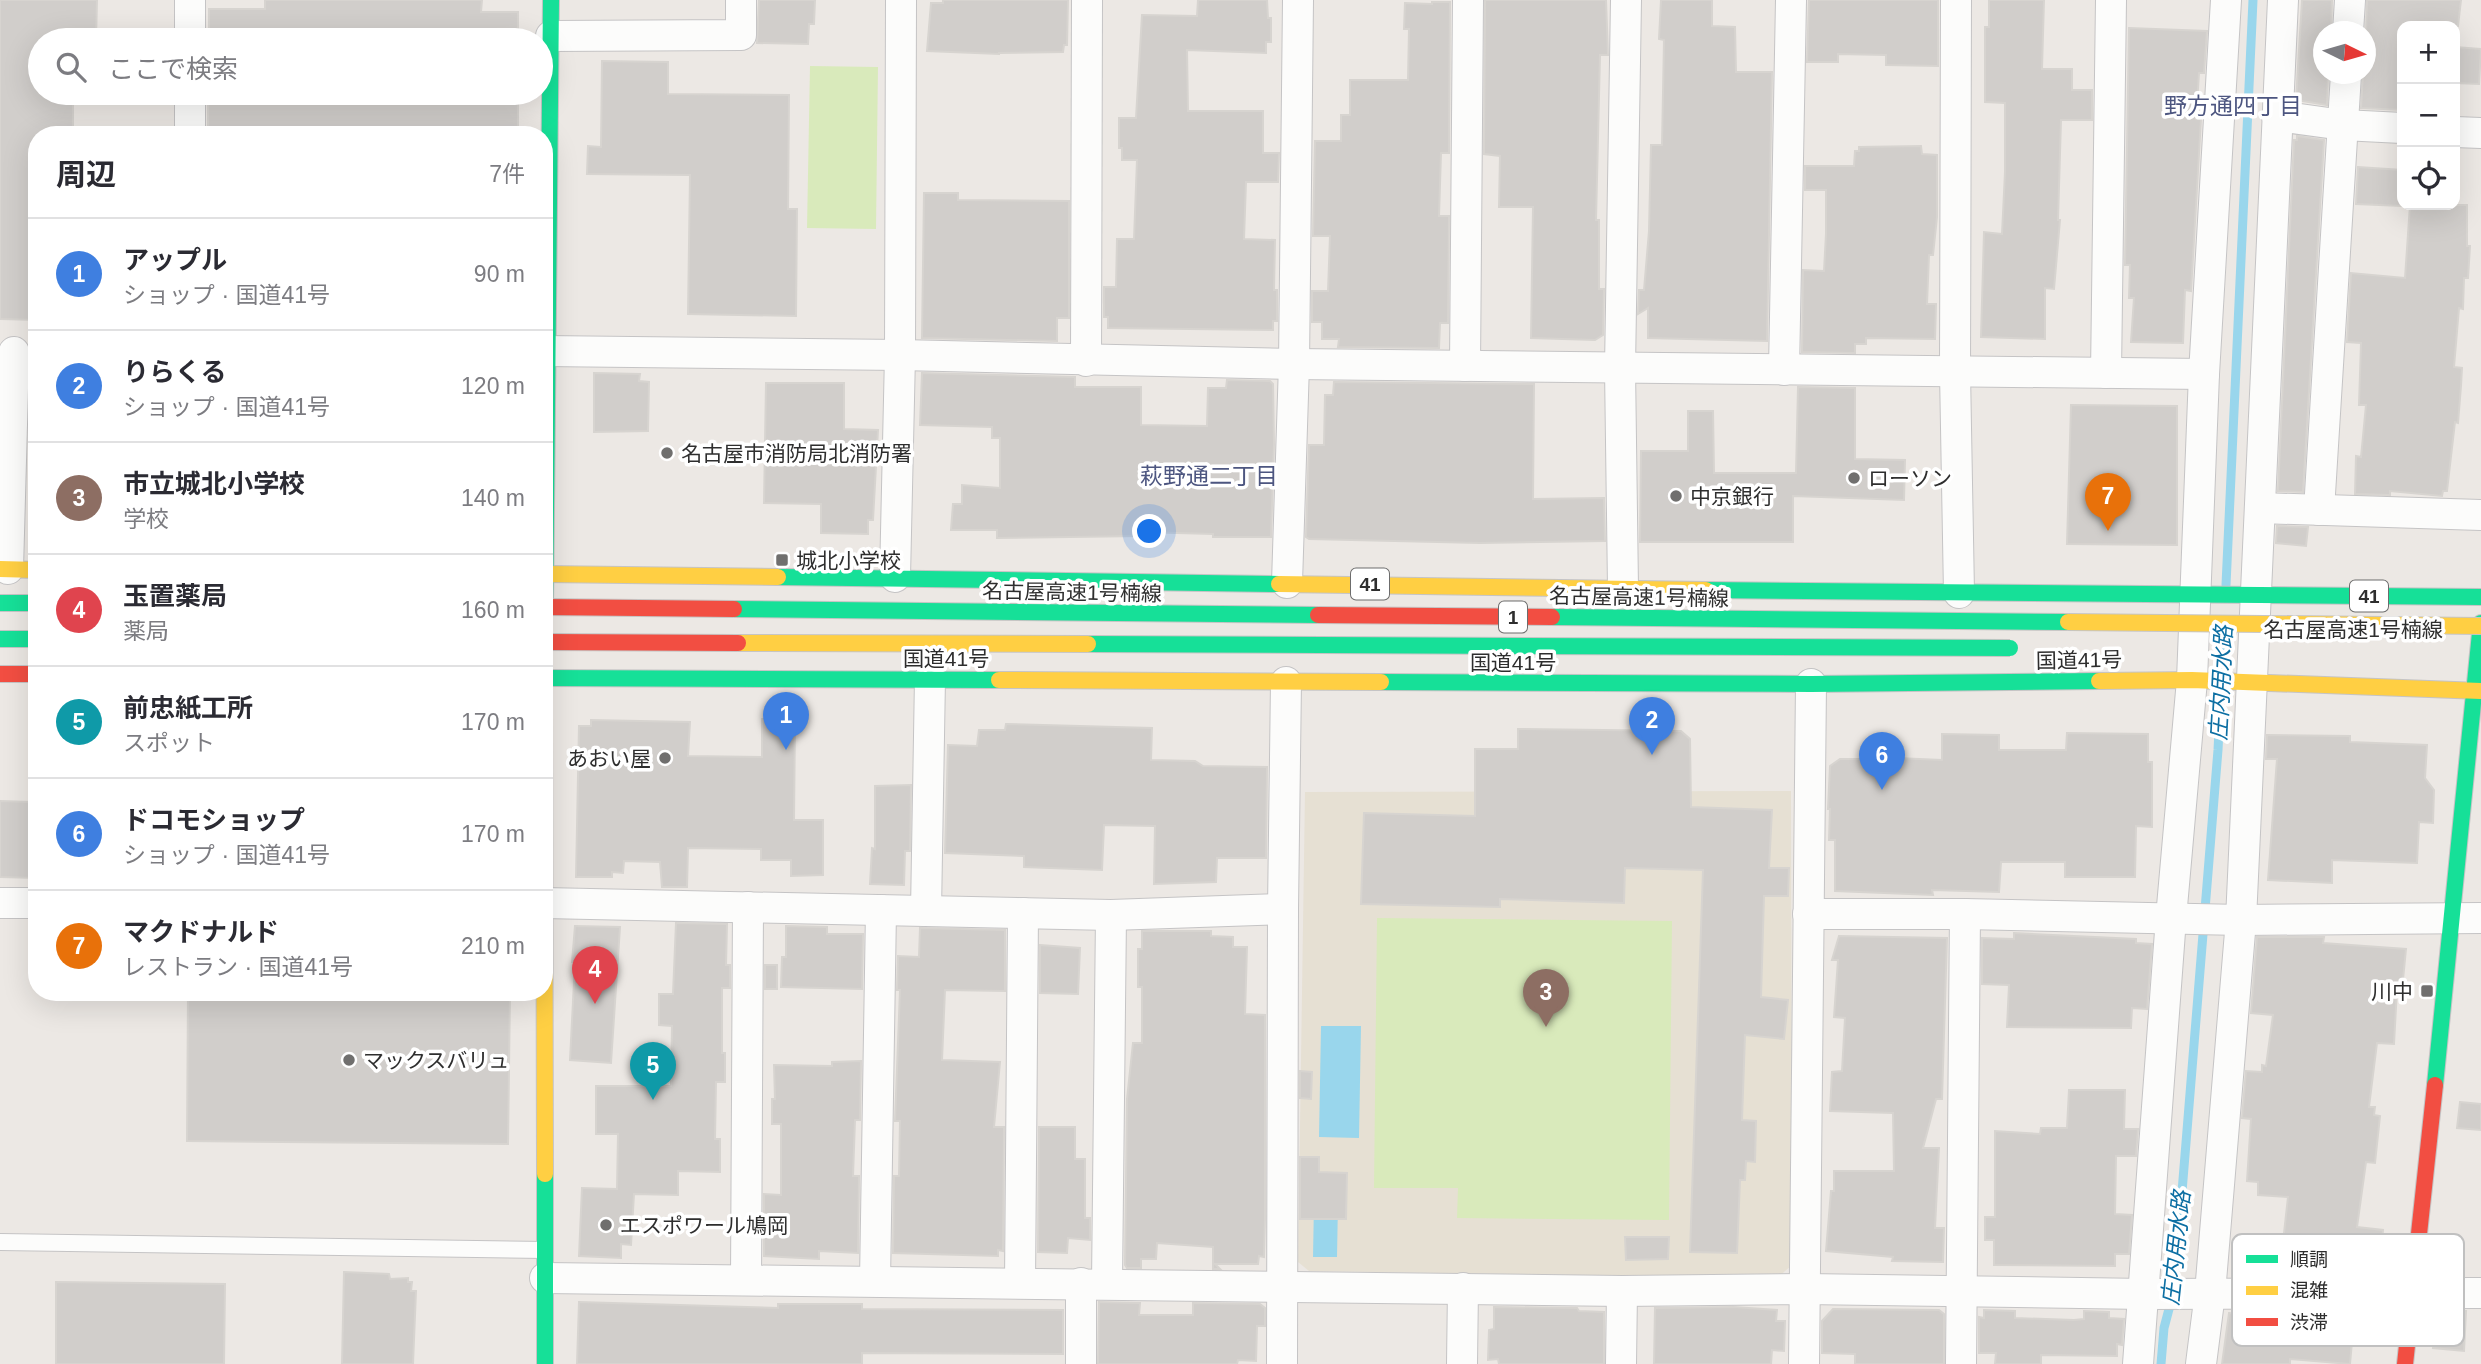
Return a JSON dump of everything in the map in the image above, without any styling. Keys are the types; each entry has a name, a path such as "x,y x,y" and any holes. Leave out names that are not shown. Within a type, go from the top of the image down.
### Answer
{"main road":[{"path":"551,0 551,28"},
{"path":"550,105 550,126"},
{"name":"41","path":"553,574 1959,593 2481,597"},
{"path":"0,603 28,603"},
{"name":"名古屋高速1号楠線","path":"553,607 2481,625"},
{"path":"2420,1234 2467,918 2481,625"},
{"path":"0,639 28,639"},
{"name":"1","path":"553,642 2021,648"},
{"path":"2175,649 2216,649"},
{"name":"名古屋高速1号楠線","path":"2244,649 2272,649"},
{"path":"0,674 28,674"},
{"name":"国道41号","path":"553,678 1811,684 2192,680 2479,691"},
{"path":"545,1001 545,1364"},
{"path":"2405,1364 2406,1346"}],"street":[{"path":"190,0 190,28"},
{"path":"553,36 741,35 741,0"},
{"path":"895,577 900,355 901,0"},
{"path":"1086,361 1087,0"},
{"path":"1287,583 1294,364 1298,0"},
{"path":"1465,366 1468,0"},
{"path":"1623,588 1620,368 1626,0"},
{"path":"1784,370 1791,0"},
{"path":"1956,0 1955,372 1959,593"},
{"path":"2106,373 2111,0"},
{"path":"2138,1364 2154,1294 2178,918 2225,0"},
{"path":"2201,1364 2202,1293 2253,683 2283,0"},
{"path":"2349,21 2350,0"},
{"path":"2319,510 2345,84"},
{"path":"190,105 190,126"},
{"path":"2277,116 2343,125 2397,128"},
{"path":"2460,132 2481,134"},
{"path":"553,351 900,355 1294,364 2204,374"},
{"path":"15,569 17,352"},
{"path":"2260,508 2481,515"},
{"path":"926,911 930,678"},
{"path":"1282,1364 1286,682"},
{"path":"1804,1364 1811,684"},
{"path":"0,903 28,903"},
{"path":"553,903 1111,915 1283,909"},
{"path":"746,1280 748,907"},
{"path":"875,1281 881,909"},
{"path":"1020,1283 1023,913"},
{"path":"1808,914 1965,914 2232,920 2467,918"},
{"path":"1961,1364 1965,914"},
{"path":"1081,1364 1094,1283 1111,915"},
{"path":"545,1264 746,1280 1622,1292 1805,1289 2232,1293"},
{"path":"1462,1364 1463,1288"},
{"path":"1621,1364 1622,1292"}],"lane":[{"path":"0,1241 545,1264"}],"shaded area":[{"path":"1791,791 1792,1265 1777,1278 1309,1271 1298,1262 1305,792"}],"green space":[{"path":"810,66 878,67 876,229 807,228"},
{"path":"1377,918 1672,921 1669,1220 1457,1218 1458,1188 1374,1188"}],"water":[{"path":"1321,1026 1361,1026 1359,1138 1319,1137"},
{"path":"1314,1202 1338,1203 1337,1257 1313,1257"}],"building":[{"path":"0,0 97,0 96,28 28,28 28,105 73,105 73,126 28,126 28,320 0,319"},
{"path":"265,0 482,0 481,12 518,12 518,28 209,28 209,9 265,9"},
{"path":"759,0 815,0 814,24 809,24 808,44 757,43"},
{"path":"943,0 1068,0 1067,45 1064,45 1063,52 999,54 927,51 931,3 943,3"},
{"path":"1198,0 1267,0 1268,18 1271,18 1271,42 1266,42 1266,53 1187,50 1188,111 1263,111 1263,153 1279,153 1278,182 1246,182 1244,239 1275,240 1274,290 1277,290 1277,321 1273,321 1273,330 1108,328 1108,317 1104,317 1104,287 1116,287 1117,239 1134,239 1137,160 1122,160 1122,148 1119,148 1119,118 1136,118 1142,15 1197,16"},
{"path":"1485,0 1606,0 1608,55 1600,55 1596,220 1599,220 1599,289 1604,289 1603,335 1595,340 1531,338 1533,207 1499,207 1500,156 1484,154"},
{"path":"1661,0 1712,0 1712,26 1735,27 1736,72 1772,72 1767,341 1648,338 1648,308 1638,314 1639,290 1644,290 1649,231 1651,145 1662,145 1664,40 1659,39"},
{"path":"1809,0 1938,0 1938,66 1886,65 1886,55 1838,54 1838,62 1807,62"},
{"path":"1989,0 2044,0 2042,69 2072,69 2072,90 2092,90 2092,120 2061,120 2060,220 2054,289 2045,288 2045,339 1981,337 1984,232 2002,234 2005,172 2005,103 1985,102 1985,27 1989,27"},
{"path":"2302,0 2332,0 2331,21 2313,21 2313,84 2328,84 2327,105 2296,100"},
{"path":"2367,0 2461,0 2459,21 2397,21 2397,110 2361,108 2362,84 2376,84 2376,21 2366,21"},
{"path":"1450,2 1449,153 1441,153 1439,216 1449,216 1448,323 1440,323 1439,348 1338,347 1339,339 1322,339 1322,322 1312,322 1312,291 1328,291 1330,236 1313,236 1315,141 1341,141 1341,115 1350,115 1350,80 1408,80 1409,29 1404,29 1405,3"},
{"path":"2129,28 2207,31 2204,73 2199,73 2196,119 2201,119 2191,291 2185,290 2183,343 2131,342 2134,298 2129,298 2130,265 2125,265"},
{"path":"2460,47 2481,49 2479,84 2460,83"},
{"path":"602,61 668,62 668,94 789,95 788,209 797,209 796,316 688,314 690,175 587,174 588,146 601,147"},
{"path":"208,105 518,105 518,126 208,126"},
{"path":"2297,136 2324,140 2303,492 2278,491 2294,140 2297,140"},
{"path":"1921,146 1922,154 1937,155 1937,217 1933,255 1929,255 1927,304 1936,304 1935,339 1866,338 1866,344 1855,344 1855,353 1802,352 1803,270 1824,271 1826,234 1826,190 1805,190 1805,166 1854,166 1855,151 1859,151 1859,147"},
{"path":"2358,167 2397,170 2397,206 2356,204"},
{"path":"924,193 958,193 958,200 1069,201 1069,318 1057,318 1057,341 922,338"},
{"path":"2460,205 2467,205 2467,246 2470,246 2468,278 2464,278 2463,309 2459,308 2454,367 2462,368 2461,386 2447,491 2443,491 2442,496 2390,491 2390,495 2355,494 2356,456 2361,457 2366,405 2359,405 2361,343 2347,342 2351,273 2405,278 2410,210 2460,210"},
{"path":"594,373 640,374 639,381 649,382 648,431 594,432"},
{"path":"922,373 1075,377 1075,387 1141,387 1141,425 1207,426 1208,388 1226,388 1227,380 1270,381 1273,384 1274,444 1271,537 1213,537 1213,534 1141,532 1141,536 997,538 997,530 951,530 953,504 962,504 962,485 1000,488 1000,438 992,438 992,427 920,425"},
{"path":"1334,382 1534,384 1533,499 1604,498 1605,541 1480,543 1309,539 1306,537 1309,445 1324,445 1325,395 1333,395"},
{"path":"766,383 844,383 844,429 878,430 873,520 868,520 868,534 821,533 821,504 764,503"},
{"path":"1798,387 1855,388 1855,459 1905,460 1904,500 1793,496 1793,542 1640,542 1641,451 1688,451 1688,411 1713,411 1714,473 1796,473"},
{"path":"2071,405 2177,406 2177,545 2067,544"},
{"path":"2277,526 2308,527 2306,546 2276,543"},
{"path":"762,719 795,720 794,820 823,820 823,875 791,876 791,860 761,860 761,849 688,848 687,887 662,887 660,862 624,861 623,873 612,872 612,877 576,877 579,726 591,726 591,720 690,722 688,756 762,757"},
{"path":"1006,724 1152,728 1151,760 1195,761 1203,766 1267,767 1266,858 1217,858 1216,882 1154,884 1155,826 1104,825 1102,870 1024,867 1024,856 945,853 948,745 977,746 979,730 1005,730"},
{"path":"1518,729 1681,731 1690,739 1691,807 1772,810 1769,868 1789,868 1788,896 1764,896 1761,997 1788,1000 1784,1039 1745,1035 1742,1120 1756,1121 1755,1162 1746,1161 1745,1180 1740,1180 1737,1253 1690,1252 1703,870 1625,868 1624,903 1500,899 1500,907 1361,904 1364,813 1475,816 1475,749 1518,749"},
{"path":"2067,733 2148,734 2148,762 2152,762 2152,827 2136,826 2135,877 2065,877 2065,862 2001,862 1999,892 1932,890 1933,895 1835,891 1835,840 1829,840 1828,809 1830,766 1840,759 1871,759 1886,776 1897,758 1942,760 1942,734 1999,735 1999,750 2066,750"},
{"path":"2267,735 2350,736 2350,742 2427,745 2425,778 2434,790 2433,823 2419,822 2417,863 2332,860 2332,883 2268,880 2277,759 2266,759"},
{"path":"911,785 910,851 905,851 904,885 870,884 872,848 875,849 875,786"},
{"path":"0,801 28,802 28,878 0,877"},
{"path":"676,923 727,924 726,965 730,965 730,988 722,988 725,1082 716,1082 715,1139 720,1139 720,1172 678,1171 678,1195 634,1194 631,1245 621,1244 621,1258 579,1256 582,1188 617,1189 618,1134 596,1134 596,1086 671,1086 672,1026 659,1025 659,994 673,994"},
{"path":"575,926 620,927 611,1063 570,1060"},
{"path":"786,926 827,927 827,934 863,934 862,989 781,987 782,957 786,957"},
{"path":"920,928 1005,930 1005,991 945,990 942,1060 1000,1062 994,1127 1004,1127 1003,1251 998,1250 998,1256 893,1253 894,1176 899,1176 900,1121 895,1121 900,990 897,990 898,956 919,957"},
{"path":"1142,931 1211,931 1211,936 1233,937 1233,947 1247,947 1245,1014 1265,1015 1264,1257 1259,1256 1258,1264 1215,1264 1220,1269 1213,1269 1213,1247 1157,1243 1156,1259 1141,1259 1141,1268 1127,1268 1125,1265 1127,1099 1133,1043 1142,1043 1142,987 1138,987 1138,949 1142,949"},
{"path":"2014,933 2136,939 2136,943 2152,944 2147,1009 2132,1008 2131,1028 2007,1027 2009,985 1982,984 1982,938 2014,939"},
{"path":"1839,936 1947,938 1942,1099 1936,1099 1923,1148 1939,1148 1935,1228 1944,1228 1943,1262 1892,1261 1893,1257 1826,1251 1834,1171 1894,1171 1893,1113 1830,1111 1832,1072 1842,1071 1845,1018 1834,1017 1838,960 1832,960"},
{"path":"2257,937 2324,937 2323,943 2406,949 2402,990 2397,989 2394,1044 2377,1043 2369,1107 2375,1107 2374,1115 2380,1116 2375,1163 2366,1162 2357,1227 2383,1230 2383,1234 2284,1234 2288,1197 2258,1195 2258,1182 2247,1181 2251,1119 2242,1118 2246,1071 2262,1072 2262,1065 2266,1066 2273,1015 2251,1013"},
{"path":"1040,945 1080,948 1078,994 1040,993"},
{"path":"765,965 777,965 777,989 765,989"},
{"name":"マックスバリュ","path":"188,1001 510,1001 508,1144 187,1141"},
{"path":"861,1061 860,1120 855,1120 853,1176 859,1176 858,1253 819,1251 819,1259 764,1256 764,1194 781,1195 781,1124 772,1124 772,1099 775,1099 774,1065 832,1066 832,1062"},
{"path":"1300,1071 1312,1072 1311,1099 1300,1098"},
{"path":"2069,1090 2125,1090 2124,1129 2138,1129 2136,1156 2116,1156 2115,1214 2132,1215 2129,1254 2115,1254 2115,1266 1994,1265 1994,1240 1985,1240 1985,1217 1995,1217 1995,1131 2040,1134 2041,1128 2067,1128"},
{"path":"2460,1102 2481,1104 2481,1130 2457,1128"},
{"path":"1039,1127 1075,1127 1075,1159 1085,1159 1085,1218 1090,1218 1090,1240 1068,1238 1067,1253 1038,1252"},
{"path":"1300,1157 1319,1157 1319,1172 1347,1173 1346,1219 1300,1219"},
{"path":"1625,1237 1669,1237 1668,1259 1626,1260"},
{"path":"344,1272 389,1274 390,1279 408,1278 408,1282 412,1282 411,1291 416,1291 413,1364 342,1364"},
{"path":"56,1282 225,1284 224,1364 56,1364"},
{"path":"579,1302 778,1308 778,1304 862,1304 862,1309 1063,1310 1063,1354 862,1353 862,1364 577,1364"},
{"path":"1099,1302 1140,1303 1139,1315 1193,1315 1193,1303 1260,1304 1265,1308 1265,1326 1257,1326 1256,1361 1238,1360 1237,1364 1098,1364"},
{"path":"1494,1307 1577,1308 1579,1311 1604,1312 1604,1364 1499,1364 1498,1359 1488,1360 1489,1330 1494,1329"},
{"path":"1734,1307 1777,1310 1776,1321 1785,1321 1784,1351 1772,1350 1771,1364 1654,1364 1655,1308"},
{"path":"1833,1309 1939,1310 1944,1314 1944,1364 1855,1364 1855,1354 1822,1353 1822,1321"},
{"path":"1984,1310 2015,1311 2015,1318 2074,1320 2084,1319 2084,1311 2109,1312 2109,1318 2124,1319 2122,1345 2117,1344 2117,1356 2041,1355 2041,1364 1995,1364 1996,1353 1979,1353 1979,1317 1984,1318"},
{"path":"2466,1311 2464,1351 2433,1348 2464,1346"},
{"path":"2229,1313 2232,1313 2232,1346 2352,1346 2350,1364 2290,1359 2290,1364 2222,1364"}],"waterway":[{"name":"庄内用水路","path":"2226,585 2253,0"},
{"name":"庄内用水路","path":"2222,672 2223,634"},
{"name":"庄内用水路","path":"2161,1364 2164,1328 2174,1290 2221,690"}],"traffic: fast":[{"path":"551,0 551,28"},
{"path":"550,105 550,126"},
{"path":"778,577 1279,584"},
{"path":"1706,590 2481,597"},
{"path":"0,603 28,603"},
{"path":"734,609 1318,615"},
{"path":"1552,617 2068,622"},
{"path":"2435,1085 2481,623"},
{"path":"0,639 28,639"},
{"path":"1088,644 2010,648"},
{"path":"553,678 999,680"},
{"path":"1381,682 1811,684 2099,681"},
{"path":"545,1174 545,1364"}],"traffic: slow":[{"path":"0,569 28,570"},
{"path":"553,574 778,577"},
{"path":"1279,584 1706,590"},
{"path":"2068,622 2481,626"},
{"path":"738,643 1088,644"},
{"path":"999,680 1381,682"},
{"path":"2099,681 2192,680 2481,691"},
{"path":"545,1001 545,1174"}],"traffic: jam":[{"path":"553,607 734,609"},
{"path":"1318,615 1552,617"},
{"path":"553,642 738,643"},
{"path":"0,674 28,674"},
{"path":"2419,1234 2435,1085"},
{"path":"2405,1364 2407,1346"}],"place":[{"name":"名古屋市消防局北消防署","path":"667,453"},
{"name":"ローソン","path":"1854,478"},
{"name":"中京銀行","path":"1676,496"},
{"name":"マクドナルド","path":"2108,531"},
{"name":"城北小学校","path":"782,560"},
{"name":"アップル","path":"786,750"},
{"name":"りらくる","path":"1652,755"},
{"name":"あおい屋","path":"665,758"},
{"name":"ドコモショップ","path":"1882,790"},
{"name":"川中","path":"2427,991"},
{"name":"玉置薬局","path":"595,1004"},
{"name":"市立城北小学校","path":"1546,1027"},
{"name":"マックスバリュ","path":"349,1060"},
{"name":"前忠紙工所","path":"653,1100"},
{"name":"エスポワール鳩岡","path":"606,1225"}],"district":[{"name":"野方通四丁目","path":"2233,106"},
{"name":"萩野通二丁目","path":"1209,476"}]}
